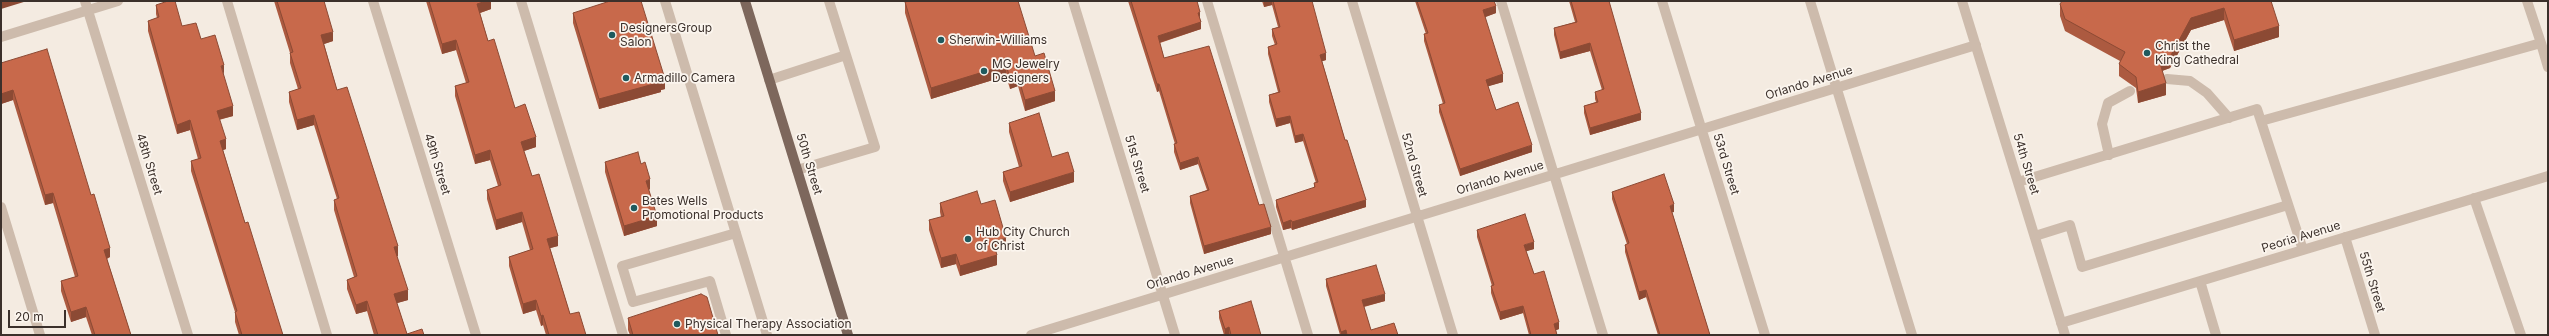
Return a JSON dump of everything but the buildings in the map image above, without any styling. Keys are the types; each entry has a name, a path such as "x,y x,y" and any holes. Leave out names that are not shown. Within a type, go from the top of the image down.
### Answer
{"main road":[{"name":"50th Street","path":"745,1 848,335"}],"street":[{"path":"1,37 87,6 118,1"},
{"path":"227,1 327,335"},
{"name":"49th Street","path":"374,1 476,335"},
{"path":"521,1 623,335"},
{"path":"665,1 767,335"},
{"path":"797,170 874,147 829,1"},
{"name":"51st Street","path":"1073,1 1175,335"},
{"path":"1207,1 1308,335"},
{"name":"52nd Street","path":"1352,1 1416,217 1453,335"},
{"path":"1501,1 1603,335"},
{"name":"53rd Street","path":"1662,1 1765,335"},
{"path":"1810,1 1912,335"},
{"name":"54th Street","path":"1962,1 2065,335"},
{"path":"2527,1 2548,67"},
{"name":"48th Street","path":"87,6 188,335"},
{"path":"2261,121 2541,43"},
{"name":"Orlando Avenue","path":"1036,334 1976,45"},
{"path":"769,80 846,55"},
{"path":"2167,79 2190,81 2207,93 2229,118"},
{"path":"2109,155 2102,124 2108,103 2130,91"},
{"path":"2018,182 2258,109 2303,250"},
{"name":"Peoria Avenue","path":"2061,323 2548,176"},
{"path":"2474,198 2521,335"},
{"path":"2035,236 2070,225 2082,267 2288,205"},
{"path":"1,207 40,335"},
{"path":"726,335 710,281 633,302 622,266 736,233"},
{"name":"55th Street","path":"2345,237 2375,335"},
{"path":"2200,281 2216,335"}],"place":[{"name":"DesignersGroup Salon","path":"612,35"},
{"name":"Sherwin-Williams","path":"941,40"},
{"name":"Christ the King Cathedral","path":"2147,53"},
{"name":"MG Jewelry Designers","path":"984,71"},
{"name":"Armadillo Camera","path":"626,78"},
{"name":"Bates Wells Promotional Products","path":"634,208"},
{"name":"Hub City Church of Christ","path":"968,239"},
{"name":"Physical Therapy Association","path":"677,324"}]}
